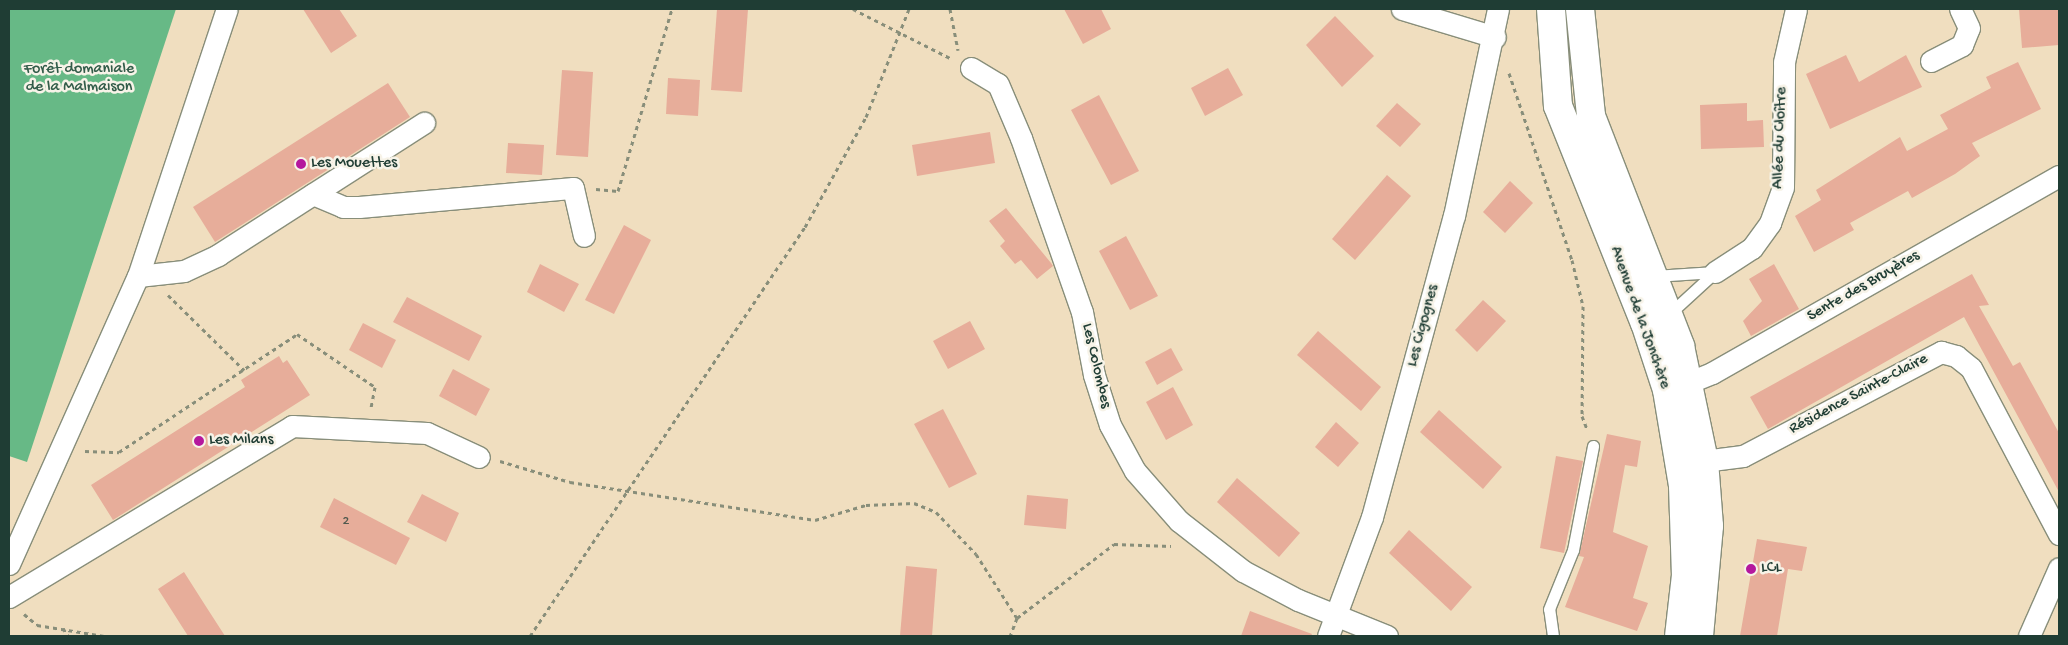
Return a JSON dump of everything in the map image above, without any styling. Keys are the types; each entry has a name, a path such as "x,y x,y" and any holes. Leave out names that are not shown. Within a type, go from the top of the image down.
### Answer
{"street":[{"path":"9,564 12,540 60,447 138,276 227,9"},
{"path":"1402,9 1495,37"},
{"name":"Les Cigognes","path":"1328,636 1372,517 1454,216 1495,37 1498,9"},
{"name":"Avenue de la Jonchère","path":"1551,9 1558,106 1641,280"},
{"name":"Avenue de la Jonchère","path":"1580,9 1591,116 1641,280 1678,387 1692,462 1709,526 1699,636"},
{"name":"Allée du Cloître","path":"1716,272 1752,248 1770,224 1783,187 1784,62 1796,9"},
{"path":"1931,61 1962,45 1969,28 1960,9"},
{"name":"Les Colombes","path":"971,68 998,84 1021,138 1082,312 1094,376 1117,442 1148,487 1211,548 1243,571 1335,615 1387,636"},
{"path":"138,276 184,271 218,255 424,123"},
{"name":"Sente des Bruyères","path":"1678,387 2059,176"},
{"path":"313,194 343,207 359,208 573,188 584,236"},
{"name":"Résidence Sainte-Claire","path":"1692,462 1743,456 1941,352 1956,356 1971,368 2059,534"},
{"path":"15,604 292,426 367,428 427,433 479,457"},
{"name":"Avenue de la Jonchère","path":"1679,636 1686,575 1692,462"},
{"path":"2029,636 2059,568"}],"lane":[{"path":"1641,280 1716,272"},
{"path":"1656,319 1716,272"},
{"path":"1553,636 1549,609 1573,550 1593,446"}],"path":[{"path":"573,188 618,191 672,9"},
{"path":"853,9 971,68"},
{"path":"530,636 633,489 805,227 866,117 908,9"},
{"path":"950,9 958,50 971,68"},
{"path":"1495,37 1572,260 1583,306 1582,416 1593,446"},
{"path":"138,276 168,295 244,370"},
{"path":"60,447 119,452 297,334 375,387 367,428"},
{"path":"479,457 570,482 633,489 814,520 866,505 914,504 936,512 957,531 1017,618"},
{"path":"1010,636 1017,618 1114,544 1211,548"},
{"path":"15,604 38,625 104,636"},
{"path":"63,628 68,636"}],"green space":[{"name":"Forêt domaniale de la Malmaison","path":"9,9 176,9 27,462 9,456"}],"building":[{"path":"303,9 339,9 357,36 331,53"},
{"path":"717,9 748,9 742,92 711,90"},
{"path":"1064,9 1101,9 1111,29 1083,44"},
{"path":"2019,9 2059,9 2059,45 2022,48"},
{"path":"1335,16 1374,56 1342,87 1306,45"},
{"path":"1846,55 1859,82 1906,55 1922,87 1830,129 1806,74"},
{"path":"2018,62 2041,109 1972,143 1980,156 1955,174 1912,198 1908,191 1850,223 1854,230 1814,252 1795,216 1821,200 1816,190 1900,137 1907,151 1948,129 1940,115 1991,88 1986,77"},
{"path":"1228,68 1243,95 1205,116 1191,88"},
{"path":"562,70 593,72 588,157 556,155"},
{"path":"668,78 700,80 698,116 666,114"},
{"name":"Les Mouettes","path":"388,83 410,117 215,242 193,207"},
{"path":"1099,95 1139,171 1111,185 1071,110"},
{"path":"1397,103 1421,124 1400,147 1376,126"},
{"path":"1747,103 1747,121 1763,120 1764,147 1701,149 1700,105"},
{"path":"990,132 995,163 917,176 912,145"},
{"path":"508,143 544,145 542,175 506,173"},
{"path":"1387,175 1411,196 1355,260 1332,239"},
{"path":"1510,181 1533,203 1505,233 1483,212"},
{"path":"1006,208 1053,266 1037,279 1021,260 1015,264 1000,246 1005,241 989,221"},
{"path":"624,225 651,240 614,314 585,300"},
{"path":"1126,236 1158,296 1130,310 1099,251"},
{"path":"540,264 579,284 564,312 527,292"},
{"path":"1774,264 1799,309 1751,336 1743,321 1762,301 1749,279"},
{"path":"1972,274 1989,305 1979,306 2013,366 2020,362 2059,433 2059,492 1964,317 1768,429 1750,397"},
{"path":"407,297 482,336 469,361 393,322"},
{"path":"1483,300 1506,321 1477,352 1455,330"},
{"path":"970,321 985,349 948,369 933,341"},
{"path":"363,323 396,340 382,368 349,350"},
{"path":"1318,331 1381,387 1361,411 1297,355"},
{"path":"1171,348 1183,370 1157,385 1145,362"},
{"name":"Les Milans","path":"279,356 283,363 287,360 310,395 113,520 91,485 245,387 241,380"},
{"path":"453,369 490,389 476,416 439,396"},
{"path":"1173,387 1193,425 1166,440 1146,402"},
{"path":"943,409 977,474 949,488 914,424"},
{"path":"1439,410 1502,467 1483,489 1420,432"},
{"path":"1336,422 1359,443 1338,467 1315,447"},
{"path":"1607,434 1641,441 1637,467 1625,465 1613,532 1648,546 1633,598 1648,603 1637,631 1565,607 1584,557 1579,556"},
{"path":"1556,456 1583,461 1564,553 1540,548"},
{"path":"1237,478 1300,533 1279,557 1217,502"},
{"path":"422,494 459,513 446,542 407,522"},
{"path":"1027,495 1068,499 1066,529 1024,525"},
{"path":"334,498 410,538 396,565 320,527"},
{"path":"1409,530 1472,587 1451,611 1389,553"},
{"path":"1757,539 1807,547 1802,571 1788,569 1777,636 1740,636"},
{"path":"906,566 937,569 932,636 900,636"},
{"path":"184,572 225,636 188,636 158,589"},
{"path":"1250,611 1312,634 1311,636 1241,636"}],"place":[{"name":"Les Mouettes","path":"301,164"},
{"name":"Les Milans","path":"199,441"},
{"name":"LCL","path":"1751,569"}]}
